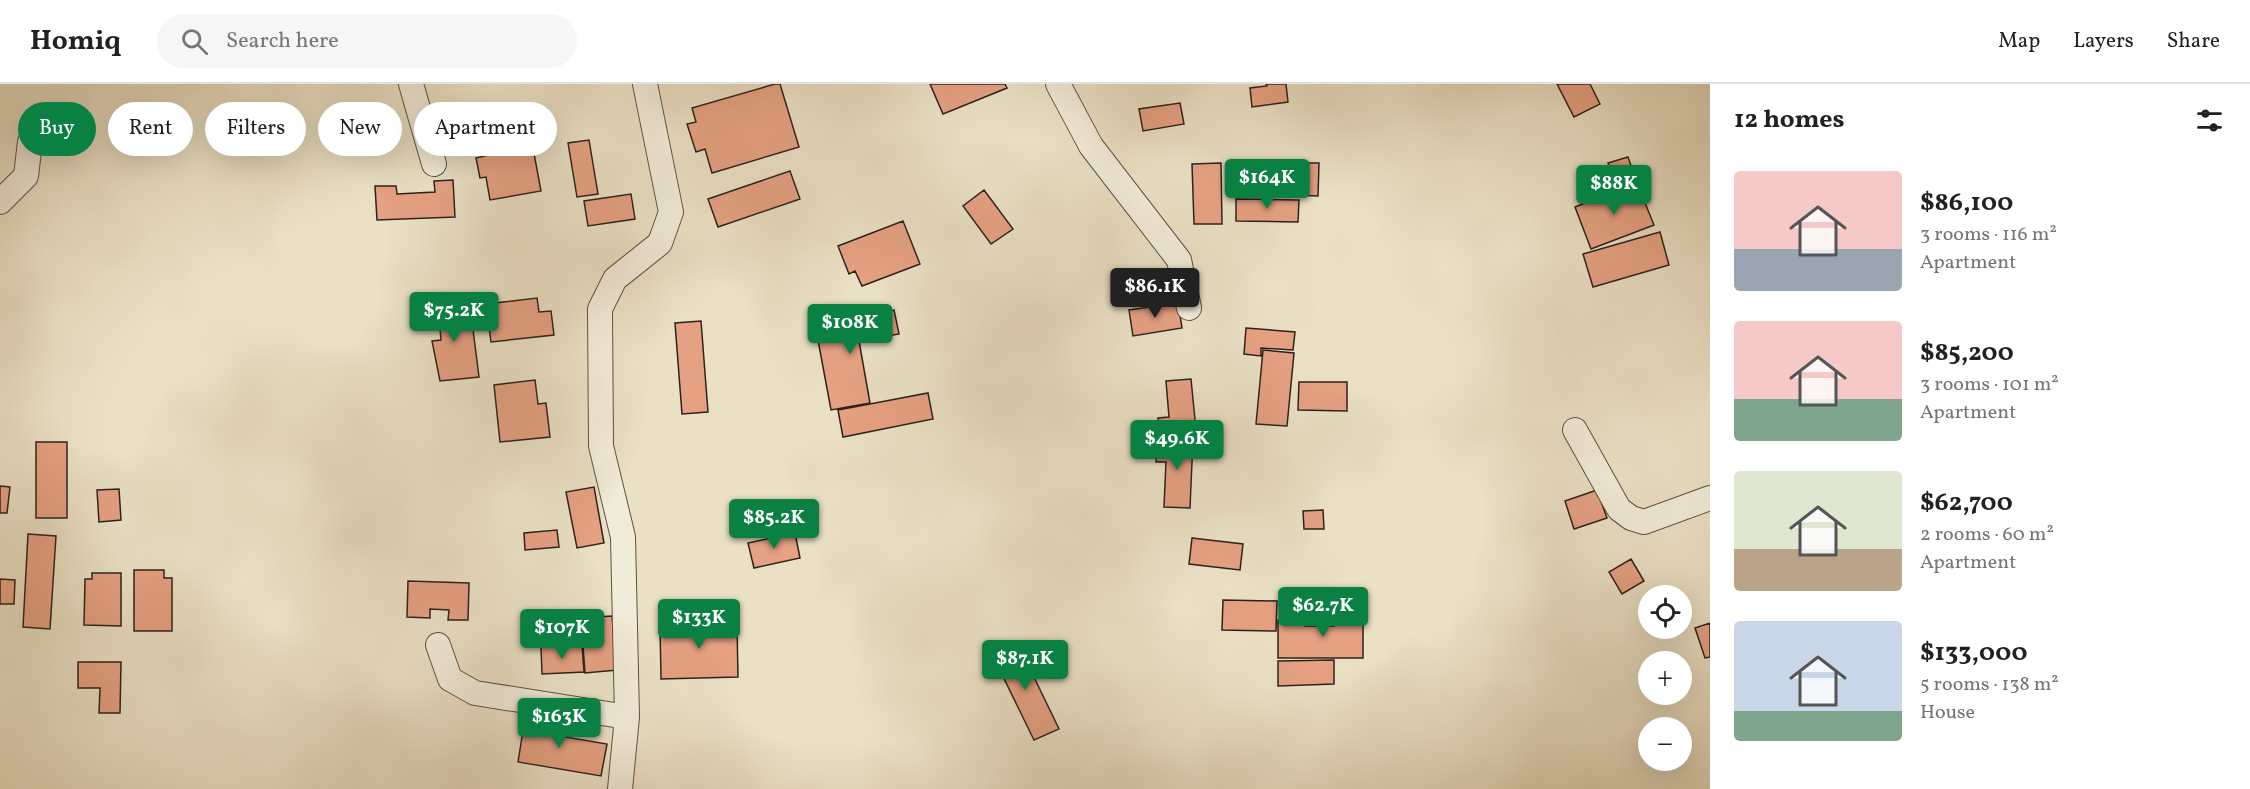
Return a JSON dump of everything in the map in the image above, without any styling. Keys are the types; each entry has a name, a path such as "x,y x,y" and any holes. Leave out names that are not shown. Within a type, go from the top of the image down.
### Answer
{"street":[{"path":"411,84 434,164"},
{"path":"620,789 627,717 623,537 601,446 600,309 615,279 660,243 671,212 645,84"},
{"path":"1058,84 1091,146 1179,260 1189,308"},
{"path":"0,202 26,176 28,156"},
{"path":"1575,430 1619,509 1631,518 1644,522 1710,498"},
{"path":"438,645 450,680 476,693 627,717"}],"building":[{"path":"780,84 799,147 712,173 705,149 696,152 687,124 696,122 692,108"},
{"path":"930,84 1005,84 1007,88 943,114"},
{"path":"1266,84 1286,84 1288,102 1252,107 1250,88 1267,86"},
{"path":"1557,84 1590,84 1600,104 1574,117"},
{"path":"1180,103 1184,124 1143,131 1139,109"},
{"path":"589,140 598,194 577,197 568,143"},
{"path":"534,156 541,191 490,200 486,177 480,178 476,158"},
{"path":"1628,157 1634,174 1614,180 1608,163"},
{"path":"1221,163 1222,224 1194,224 1192,164"},
{"path":"1296,163 1319,163 1318,196 1295,195"},
{"path":"790,171 800,199 718,227 708,199"},
{"path":"453,180 455,217 377,220 375,186 396,186 397,194 435,192 434,181"},
{"path":"1637,183 1654,225 1591,249 1575,207"},
{"path":"984,190 1013,229 991,244 963,206"},
{"path":"631,194 635,219 588,226 584,201"},
{"path":"1236,199 1299,200 1298,222 1236,221"},
{"path":"903,221 920,264 862,286 855,271 849,274 838,246"},
{"path":"1660,232 1669,265 1593,287 1583,254"},
{"path":"537,298 539,312 551,311 554,335 491,342 486,304"},
{"path":"1178,303 1182,328 1133,336 1129,310"},
{"path":"470,306 479,377 440,381 432,341 441,340 440,329 429,330 426,311"},
{"path":"894,310 899,334 859,341 870,403 831,410 815,324"},
{"path":"701,321 708,412 682,414 675,323"},
{"path":"1246,328 1295,332 1293,350 1261,348 1261,356 1244,354"},
{"path":"1263,350 1294,353 1287,426 1256,424"},
{"path":"1191,379 1196,430 1159,434 1158,418 1169,417 1166,381"},
{"path":"535,380 538,404 546,403 550,437 500,442 494,385"},
{"path":"1299,382 1347,382 1347,411 1298,410"},
{"path":"928,393 933,419 843,437 838,410"},
{"path":"1158,438 1193,439 1190,508 1164,507 1166,462 1156,462"},
{"path":"36,442 67,442 67,518 36,518"},
{"path":"0,486 10,487 7,513 0,513"},
{"path":"594,487 604,543 577,548 566,492"},
{"path":"119,489 121,520 99,522 97,490"},
{"path":"1597,490 1607,518 1574,529 1565,501"},
{"path":"1323,510 1324,529 1304,529 1303,511"},
{"path":"557,530 559,547 525,550 524,533"},
{"path":"795,533 800,558 754,568 748,543"},
{"path":"28,534 56,536 50,629 23,627"},
{"path":"1192,538 1243,544 1240,570 1189,564"},
{"path":"1631,559 1644,581 1622,594 1609,572"},
{"path":"134,570 164,570 164,578 172,578 172,631 134,631"},
{"path":"92,573 121,573 121,626 84,625 85,579 92,579"},
{"path":"0,579 15,580 14,604 0,604"},
{"path":"408,581 469,583 468,620 448,620 449,610 430,609 430,618 407,617"},
{"path":"1223,600 1277,601 1276,631 1222,630"},
{"path":"1334,609 1363,609 1363,658 1278,658 1278,620 1305,620 1305,626 1334,626"},
{"path":"612,616 617,670 585,673 581,618"},
{"path":"711,617 711,625 737,624 738,677 661,679 660,626 678,626 678,618"},
{"path":"1710,623 1710,657 1705,658 1695,628"},
{"path":"1017,642 1059,729 1034,740 992,654"},
{"path":"582,645 584,672 542,674 541,647"},
{"path":"1334,660 1334,684 1278,686 1278,661"},
{"path":"78,662 121,662 120,713 99,713 100,688 78,688"},
{"path":"525,718 561,724 559,736 607,744 601,776 518,762"}]}
